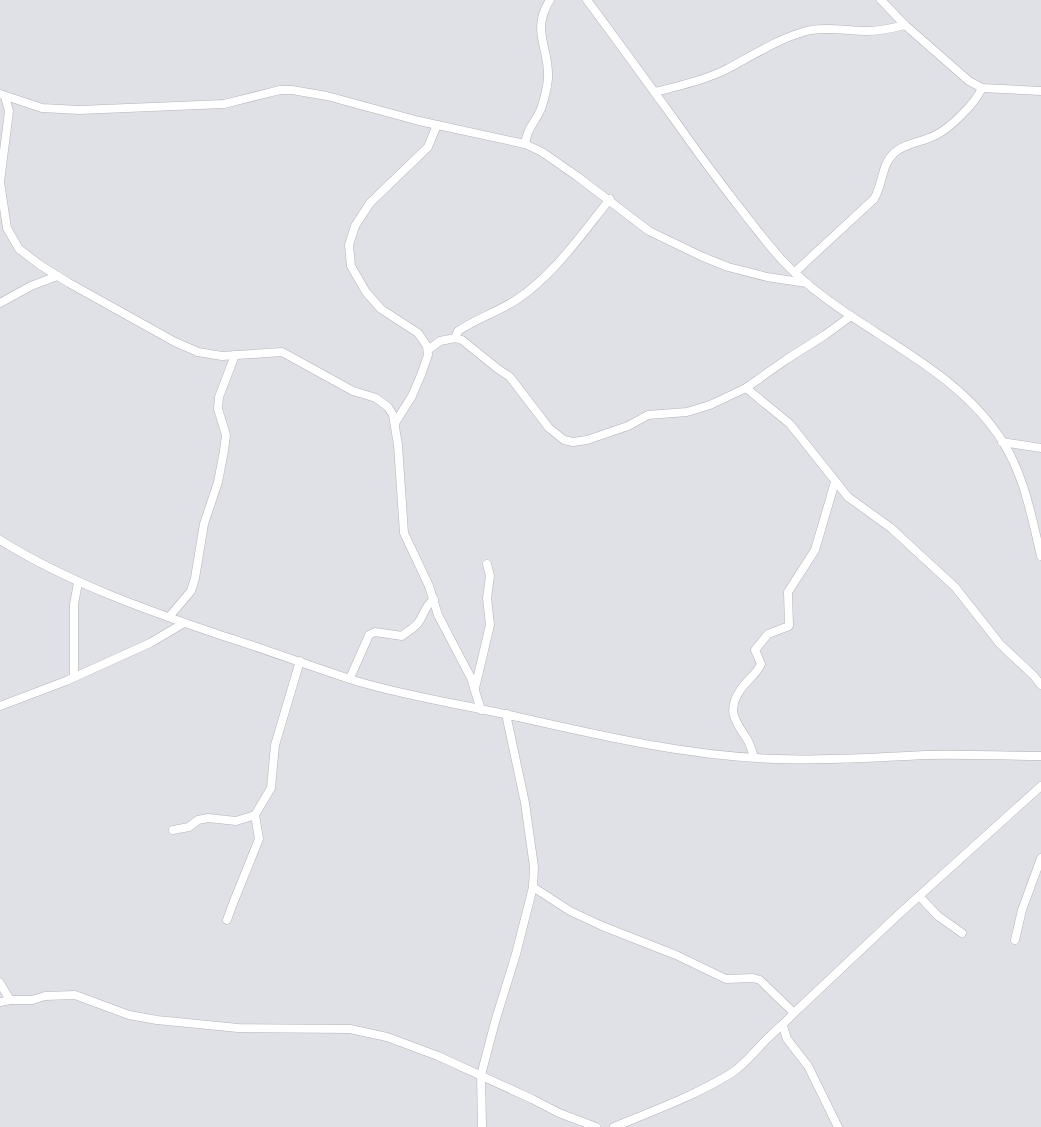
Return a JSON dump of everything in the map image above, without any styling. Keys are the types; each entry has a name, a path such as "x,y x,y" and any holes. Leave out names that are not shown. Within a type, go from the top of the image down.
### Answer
{"street":[{"path":"525,144 527,131 540,110 548,79 540,29 545,8 550,0"},
{"path":"586,0 655,92 711,172 762,236 795,272 851,316 912,356 957,390 982,414 1002,442 1026,491 1041,556"},
{"path":"881,0 905,25 969,81 982,88 1041,91"},
{"path":"655,92 689,83 726,69 752,55 804,32 835,29 868,31 891,29 905,25"},
{"path":"795,272 874,199 878,193 885,166 892,154 937,134 952,123 978,98 982,88"},
{"path":"3,95 42,108 79,110 224,104 280,90 292,90 327,96 438,125 525,144 542,152 610,199 649,231 728,267 767,277 807,283"},
{"path":"3,95 9,111 2,151 0,182 7,228 19,249 57,276 198,352 222,356 282,352 352,391 376,398 388,407 393,415 398,445 404,533 434,599 438,615 476,688 481,710"},
{"path":"395,423 412,396 428,355 428,350 418,333 381,309 366,292 351,266 349,245 355,226 370,204 428,147 438,125"},
{"path":"454,338 458,331 516,300 546,276 570,250 610,199"},
{"path":"0,303 31,286 57,276"},
{"path":"422,338 440,340 454,338 462,340 498,370 510,376 549,428 564,440 573,442 587,440 628,426 648,415 686,412 710,405 746,388 851,316"},
{"path":"428,350 440,340"},
{"path":"169,617 192,590 204,524 218,482 224,451 226,435 218,409 219,397 235,355"},
{"path":"746,388 790,424 848,497 891,528 955,587 1000,644 1041,685"},
{"path":"1002,442 1041,448"},
{"path":"754,757 747,740 734,720 737,694 761,664 755,650 768,634 789,626 788,592 815,550 835,482"},
{"path":"0,540 25,556 78,583 184,623 350,678 564,728 647,744 754,757 828,760 931,755 1041,756"},
{"path":"476,688 490,626 487,598 490,576 487,564"},
{"path":"74,677 74,604 78,583"},
{"path":"350,678 369,635 376,632 402,636 417,624 426,605 434,599"},
{"path":"0,706 74,677 150,643 184,623"},
{"path":"227,920 259,839 255,815 271,788 275,745 300,661"},
{"path":"482,1127 481,1075 518,947 533,887 534,867 525,803 506,714"},
{"path":"614,1127 671,1103 731,1074 919,896 1041,786"},
{"path":"173,830 189,827 198,820 208,818 236,821 255,815"},
{"path":"1015,940 1022,910 1041,858"},
{"path":"533,887 570,911 602,926 676,955 726,979 753,978 760,980 794,1013"},
{"path":"919,896 938,916 962,933"},
{"path":"0,984 10,1000"},
{"path":"0,1002 32,1000 45,996 75,995 129,1014 158,1020 238,1028 350,1029 387,1036 481,1075 558,1113 596,1127"},
{"path":"783,1026 787,1039 808,1066 838,1127"}]}
